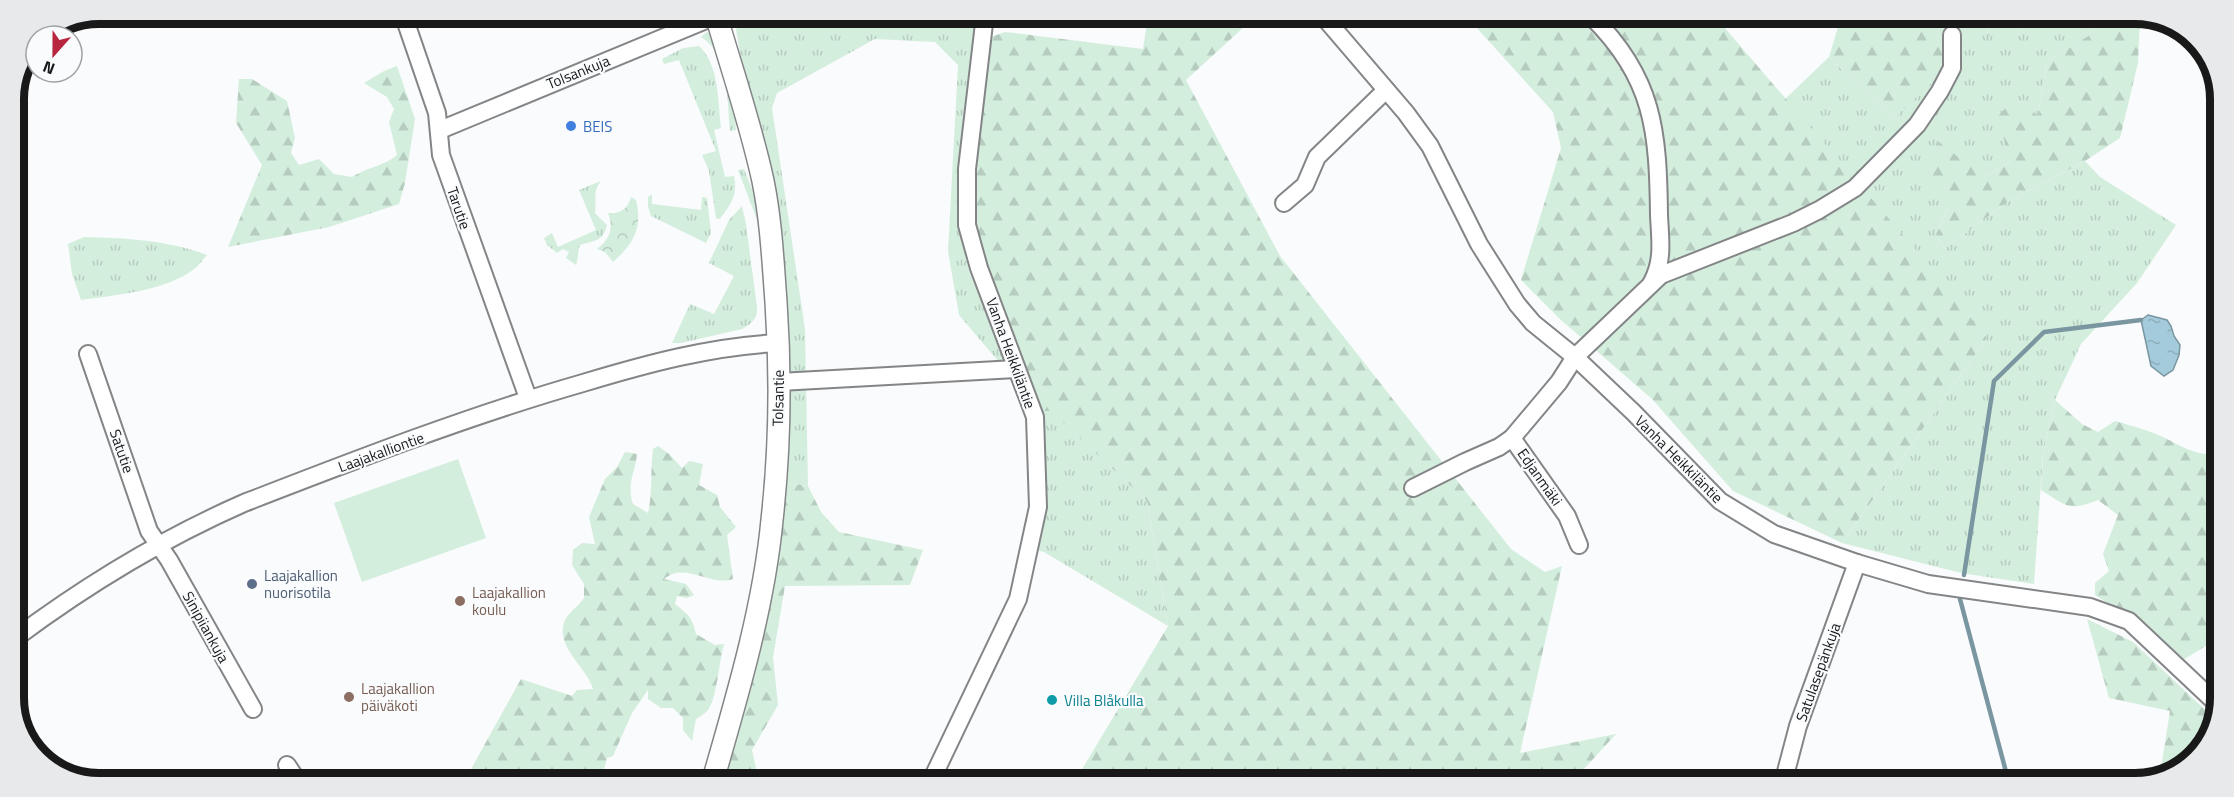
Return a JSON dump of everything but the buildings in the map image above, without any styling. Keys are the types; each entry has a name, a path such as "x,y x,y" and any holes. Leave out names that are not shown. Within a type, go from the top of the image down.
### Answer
{"street":[{"name":"Tarutie","path":"406,24 437,113 441,155 528,399"},
{"name":"Tolsankuja","path":"440,130 695,24"},
{"name":"Tolsantie","path":"715,773 732,715 765,569 772,520 779,382 779,343 773,256 763,181 719,24"},
{"name":"Vanha Heikkiläntie","path":"935,773 1018,599 1038,507 1035,417 979,268 967,225 967,169 984,24"},
{"name":"Vanha Heikkiläntie","path":"1330,24 1430,146 1479,244 1517,304 1533,322 1575,357 1720,501 1774,534 1928,584 2070,604 2117,615 2128,621 2210,697"},
{"path":"1598,24 1631,63 1650,106 1658,156 1660,263 1652,283"},
{"name":"Edjanmäki","path":"1579,545 1567,516 1512,438 1559,382 1575,357 1661,275 1793,223 1855,188 1917,125 1940,91 1952,68 1952,35"},
{"path":"1284,202 1305,185 1317,157 1386,90"},
{"name":"Laajakalliontie","path":"24,631 63,602 160,545 244,503 528,399 639,366 741,346 779,343"},
{"name":"Satutie","path":"88,354 149,531 160,545"},
{"path":"779,382 1016,369"},
{"path":"1413,488 1499,447 1512,438"},
{"name":"Sinipiiankuja","path":"160,545 253,709"},
{"name":"Satulasepänkuja","path":"1786,773 1798,726 1857,562"},
{"path":"287,765 292,773"}],"green space":[{"path":"739,24 979,24 960,228 969,271 1015,381 959,315 948,251 958,65 935,42 875,39 777,93 772,108 805,329 808,486 786,483 789,395 766,150 736,30"},
{"path":"1147,24 1247,24 1186,80 1280,256 1511,549 1545,572 1562,566 1520,753 1616,734 1580,773 1080,773 1168,626 1147,501 1051,411 1040,411 975,237 972,176 988,38 1005,32 1143,49"},
{"path":"1473,24 1727,24 1724,27 1926,262 1987,338 1842,543 1733,491 1652,399 1562,321 1521,280 1561,148 1553,112"},
{"path":"1839,24 1936,24 1947,68 1893,119 1829,57"},
{"path":"1936,24 1986,24 1989,36 2017,36 2020,24 2089,24 2091,35 2047,62 2038,115 2011,161 1984,177 1949,206 1936,235 1944,249 2006,203 2085,161 2100,177 2176,225 2137,283 2081,344 2055,400 2043,454 2034,584 1961,573 1842,543 1987,338 1784,100 1829,57 1893,119 1946,68"},
{"path":"1986,24 2020,24 2017,37 1989,36"},
{"path":"2089,24 2140,24 2138,63 2120,138 2085,161 2006,203 1944,249 1936,235 1949,206 1925,181 1928,162 1939,142 1984,177 2011,161 1997,117 2014,99 2038,115 2047,62 2090,35"},
{"path":"707,32 715,37 732,83 736,130 730,131 722,66 710,45 701,37"},
{"path":"699,46 706,54 714,73 721,128 714,130 725,177 734,176 735,183 733,199 720,219 716,218 709,171 702,155 716,151 679,60 664,64 662,59 683,48"},
{"path":"397,66 415,119 405,183 399,204 329,227 228,247 262,165 236,123 239,79 252,79 287,101 295,138 291,153 299,165 319,159 334,174 352,177 397,155 389,122 394,109 387,97 364,83"},
{"path":"744,169 756,199 759,225 738,170"},
{"path":"601,181 596,193 595,213 607,225 601,237 580,245 576,265 566,258 569,252 563,249 557,253 547,245 544,238 552,233 558,247 596,230 579,190"},
{"path":"652,194 652,204 701,210 702,197 707,198 711,233 706,243 651,216 648,197"},
{"path":"631,197 636,200 638,210 637,228 631,242 613,262 605,252 597,249 610,233 611,224 608,213 623,210"},
{"path":"742,206 757,307 755,318 742,329 672,343 690,304 714,314 734,276 709,263 729,220"},
{"path":"84,237 162,243 207,255 196,268 155,287 81,300 72,274 68,244"},
{"path":"2055,400 2082,424 2098,432 2115,421 2153,433 2184,448 2210,454 2210,643 2183,660 2155,632 2095,595 2095,583 2109,571 2103,554 2118,515 2098,500 2080,506 2068,505 2041,490 2043,454"},
{"path":"1051,410 1147,501 1168,626 1044,552 1036,550 1040,411"},
{"path":"658,446 682,468 689,461 703,464 699,485 717,495 720,507 736,527 727,535 733,579 715,580 681,573 672,574 664,579 686,584 694,595 687,598 677,596 675,604 689,617 696,634 715,645 724,644 714,697 708,710 696,719 692,741 683,730 683,718 673,708 661,708 648,699 648,690 632,713 613,756 607,758 603,773 469,773 521,679 572,696 577,690 593,689 567,648 564,639 565,620 584,598 584,584 572,565 573,550 582,543 595,544 589,517 605,479 617,467 625,452 637,454 630,491 633,504 648,513 653,449"},
{"path":"458,459 486,538 362,582 334,503"},
{"path":"786,483 808,486 821,512 839,532 923,550 910,585 785,586 773,657 778,705 752,750 757,773 727,773 754,674 775,577"},
{"path":"2087,619 2133,642 2209,713 2195,744 2177,760 2161,768 2170,711 2109,698"}],"water":[{"path":"2148,315 2167,320 2180,345 2173,370 2164,376 2151,366 2141,320"}],"waterway":[{"path":"1964,575 1994,381 2044,332 2141,320"},
{"path":"1960,599 2006,773"}],"place":[{"name":"BEIS","path":"571,126"},
{"name":"Laajakallion nuorisotila","path":"252,584"},
{"name":"Laajakallion koulu","path":"460,601"},
{"name":"Laajakallion päiväkoti","path":"349,697"},
{"name":"Villa Blåkulla","path":"1052,700"}]}
